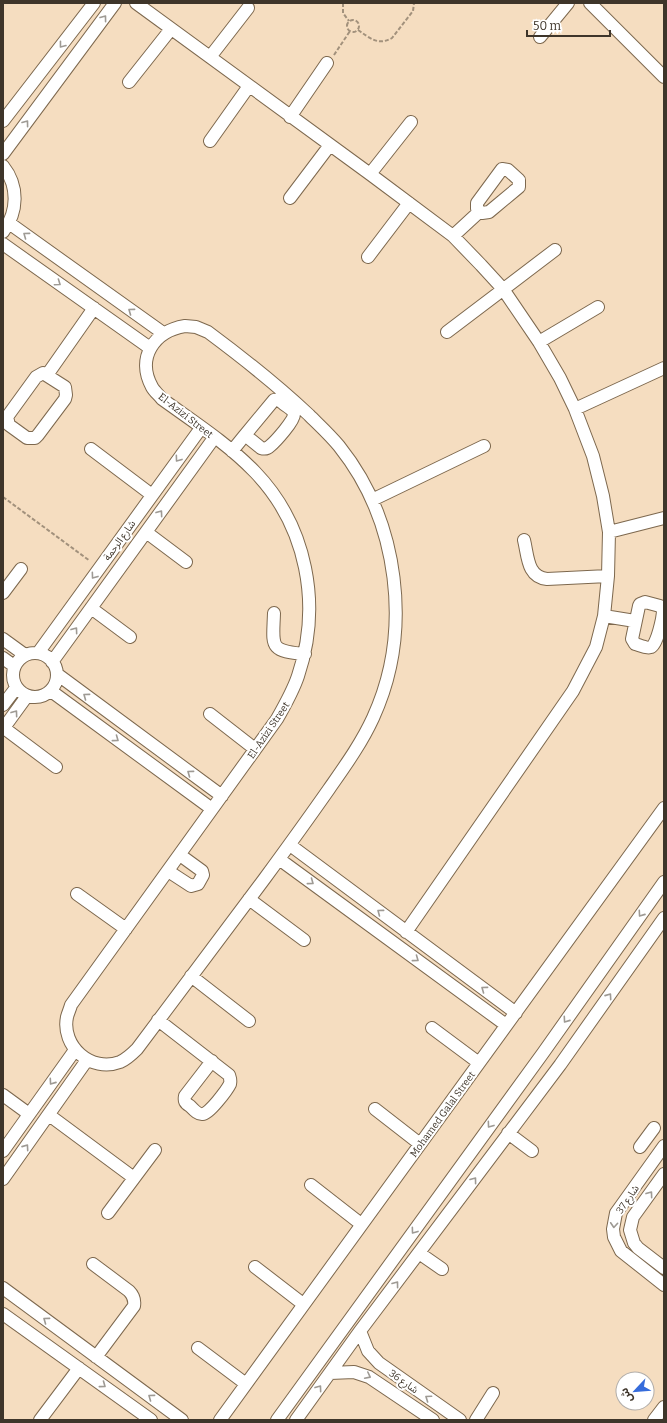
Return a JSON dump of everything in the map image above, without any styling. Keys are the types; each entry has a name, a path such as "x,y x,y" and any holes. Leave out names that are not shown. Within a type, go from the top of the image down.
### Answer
{"street":[{"path":"3,122 94,3"},
{"path":"3,154 116,3"},
{"path":"136,3 409,203 452,236 482,265 502,289 539,342 560,378 575,409 593,456 603,496 609,532 608,576 604,616 596,647 573,691 406,932"},
{"path":"540,37 568,3"},
{"path":"590,3 664,77"},
{"path":"210,58 248,8"},
{"path":"129,82 171,29"},
{"path":"290,116 327,63"},
{"path":"210,141 249,86"},
{"path":"370,174 410,122"},
{"path":"290,198 330,145"},
{"path":"3,166 13,183 15,197 14,210 6,228 163,333"},
{"path":"368,257 409,203"},
{"path":"452,236 479,212"},
{"path":"3,244 150,348"},
{"path":"447,332 555,250"},
{"path":"539,342 598,307"},
{"path":"47,375 94,308"},
{"name":"El-Azizi Street","path":"185,326 196,327 208,332 293,400 339,445 357,471 372,500 383,529 391,560 395,592 395,624 392,656 384,687 374,717 359,745 290,845 137,1049 119,1062 98,1064 87,1060 75,1050 69,1040 66,1028 67,1016 72,1005 277,719 289,699 298,677 305,654 309,630 310,607 304,560 297,537 287,515 274,495 255,472 232,451 162,399 152,388 147,375 146,361 150,348 163,333 173,328 185,326"},
{"path":"575,409 664,368"},
{"path":"43,373 47,375 65,387 65,399 38,435 35,438 27,438 9,425 8,417 36,377 43,373"},
{"name":"شارع الرحمة","path":"38,653 201,428"},
{"path":"232,451 245,435"},
{"name":"شارع الرحمة","path":"52,662 214,438"},
{"path":"372,500 484,446"},
{"path":"90,449 152,495"},
{"path":"609,532 664,518"},
{"path":"146,532 186,562"},
{"path":"524,540 530,567 533,573 539,578 547,579 608,576"},
{"path":"3,593 21,569"},
{"path":"91,608 130,637"},
{"path":"274,613 273,642 276,647 287,653 305,654"},
{"path":"604,616 635,621"},
{"path":"3,639 25,655"},
{"path":"38,653 48,658 52,662 56,668 57,681 51,691 40,698 33,698 21,693 16,688 12,674 14,666 18,660 25,655 38,653"},
{"path":"3,658 14,666"},
{"path":"57,674 222,796"},
{"path":"3,705 16,688"},
{"path":"51,691 212,809"},
{"path":"27,696 4,728 56,767"},
{"path":"210,714 255,749"},
{"name":"Mohamed Galal Street","path":"220,1420 664,808"},
{"path":"290,845 516,1013"},
{"path":"168,871 191,886 198,884 203,875 202,870 180,855"},
{"path":"279,859 506,1025"},
{"path":"277,1420 543,1053 664,882"},
{"path":"78,894 126,929"},
{"path":"249,899 304,940"},
{"path":"296,1420 360,1331 560,1065 664,918"},
{"path":"192,976 249,1021"},
{"path":"158,1020 212,1061"},
{"path":"432,1028 479,1063"},
{"path":"3,1151 75,1050"},
{"path":"543,1053 560,1065"},
{"path":"3,1179 87,1060"},
{"path":"3,1095 29,1114"},
{"path":"374,1109 420,1144"},
{"path":"49,1115 134,1178"},
{"path":"661,1151 642,1145 653,1130 664,1142"},
{"path":"508,1133 532,1151"},
{"path":"108,1213 155,1150"},
{"name":"شارع 37","path":"661,1151 616,1213 613,1229 614,1237 621,1251 664,1285"},
{"name":"شارع 37","path":"664,1174 633,1217 630,1230 634,1243 638,1248 664,1268"},
{"path":"311,1185 361,1224"},
{"path":"419,1253 442,1269"},
{"path":"92,1264 129,1291 135,1302 134,1306 96,1357"},
{"path":"255,1267 304,1304"},
{"path":"3,1288 182,1420"},
{"path":"3,1314 151,1420"},
{"name":"شارع 36","path":"360,1331 368,1351 379,1363 460,1420"},
{"path":"198,1348 246,1384"},
{"path":"40,1420 78,1368"},
{"name":"شارع 36","path":"330,1373 354,1372 369,1377 433,1420"},
{"path":"476,1420 493,1393"},
{"path":"654,1420 664,1407"}],"path":[{"path":"343,3 343,13 349,21"},
{"path":"358,30 372,40 382,42 387,41 392,38 412,11 414,3"},
{"path":"349,21 357,20 360,24 358,30"},
{"path":"349,21 347,26 350,31"},
{"path":"350,31 355,32 358,30"},
{"path":"327,63 350,31"},
{"path":"3,497 99,568"}]}
